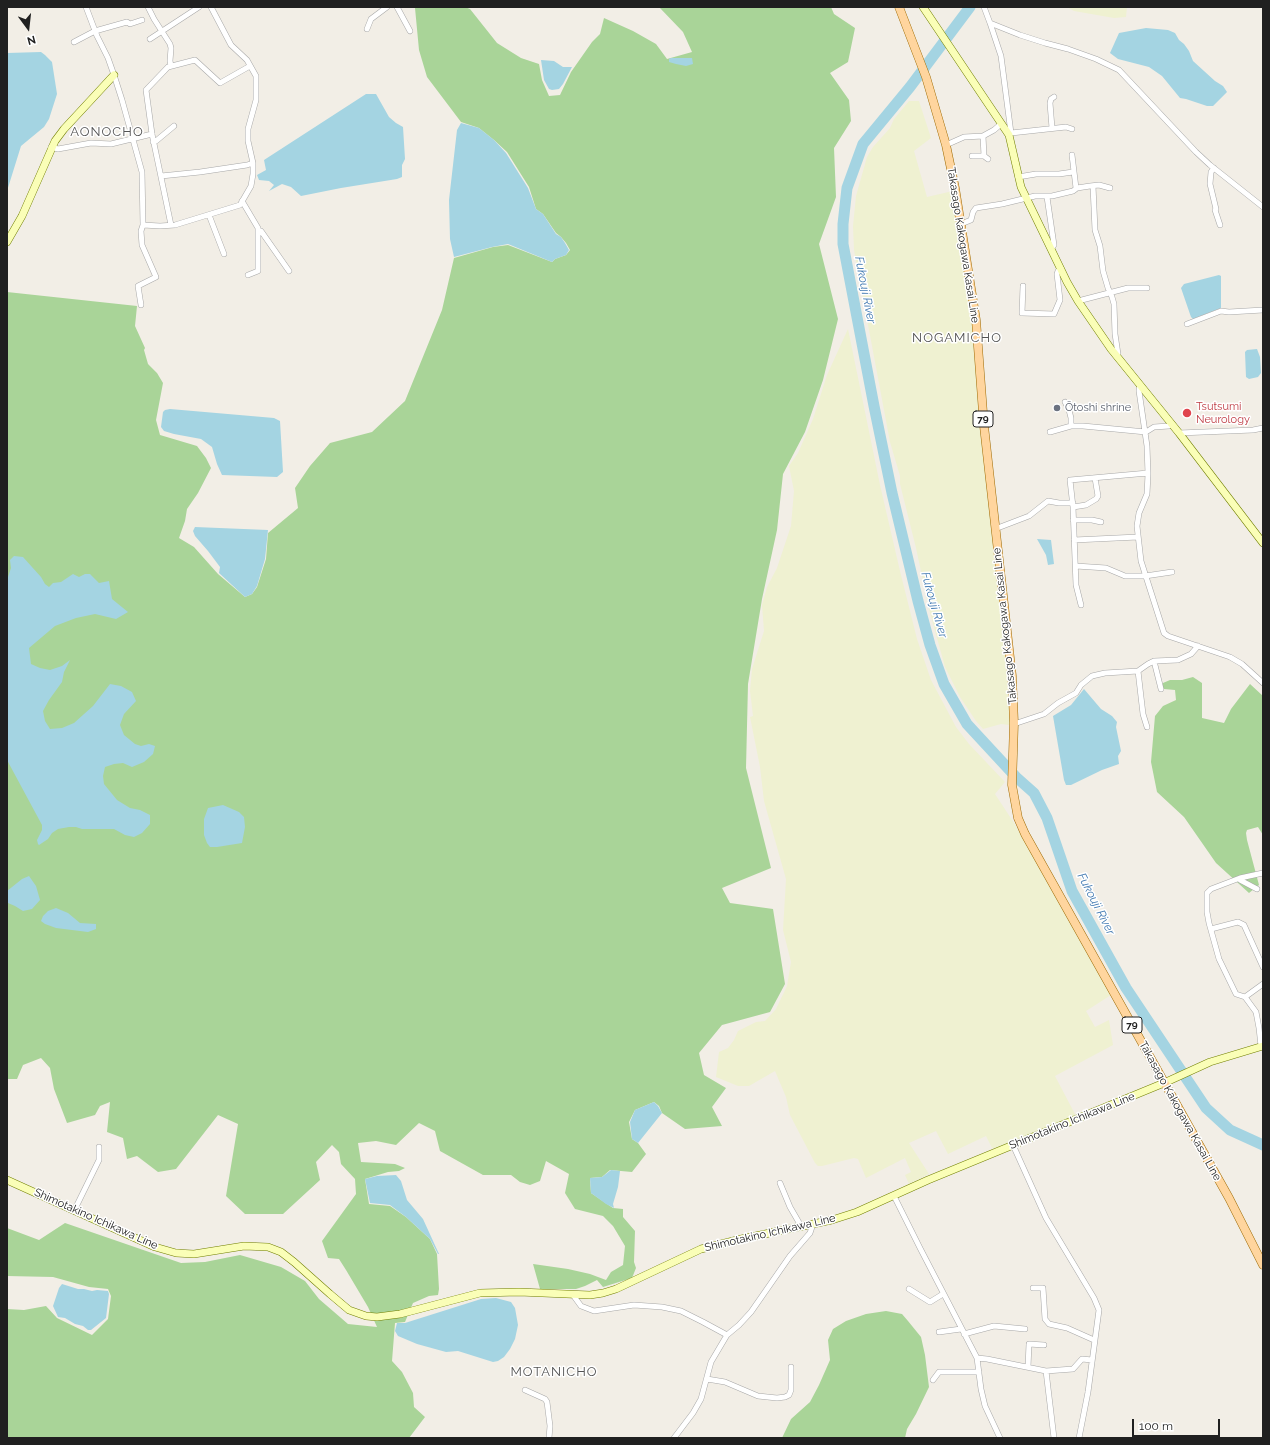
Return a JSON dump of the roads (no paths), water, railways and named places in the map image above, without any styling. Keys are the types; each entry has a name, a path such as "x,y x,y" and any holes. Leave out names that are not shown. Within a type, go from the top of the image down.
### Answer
{"main road":[{"name":"Takasago Kakogawa Kasai Line","path":"899,7 925,74 946,145 961,224 976,320 984,426 1012,676 1014,722 1012,781 1016,810 1025,834 1229,1198 1263,1265"},
{"path":"923,7 1001,124 1010,134 1018,177 1026,198 1078,301 1116,356 1172,424 1263,543"},
{"path":"7,242 22,216 51,147 64,129 114,75"},
{"name":"Shimotakino Ichikawa Line","path":"7,1180 155,1247 176,1253 194,1254 244,1246 268,1247 281,1252 294,1262 349,1310 366,1316 377,1317 400,1314 480,1293 519,1292 590,1295 616,1289 701,1249 741,1238 832,1220 857,1212 928,1180 1164,1083 1210,1062 1262,1046"}],"street":[{"path":"86,7 114,75 142,172 142,245 156,276 138,286 141,305"},
{"path":"148,7 170,44 171,66"},
{"path":"150,39 163,32 199,7"},
{"path":"143,224 171,225 240,205 251,186 253,163 248,140 248,129 256,100 256,76 247,60 231,45 211,7"},
{"path":"368,29 371,20 387,7"},
{"path":"397,7 410,31"},
{"path":"984,7 1000,56 1010,134 1052,128 1066,127 1072,129"},
{"path":"74,42 95,31 127,22 130,24 142,20"},
{"path":"990,22 1026,37 1096,59 1119,70 1196,152 1263,206"},
{"path":"171,225 153,142 146,90 168,67 196,60 220,83 250,66"},
{"path":"1052,128 1050,103 1051,98 1054,97"},
{"path":"946,145 964,137 982,136 994,130 1001,124"},
{"path":"153,142 174,126"},
{"path":"51,147 58,149 91,143 111,144 152,134"},
{"path":"972,156 986,158 982,136"},
{"path":"1072,156 1076,188"},
{"path":"161,176 200,172 253,163"},
{"path":"1214,168 1211,172 1210,184 1220,226"},
{"path":"1018,177 1073,172"},
{"path":"961,224 971,220 973,212 976,208 1026,198 1039,196 1047,197 1073,191 1076,188 1093,186 1110,188"},
{"path":"1093,186 1095,230 1100,246 1103,271 1114,304 1115,334 1118,354 1116,356"},
{"path":"1047,197 1054,245 1051,249"},
{"path":"242,201 258,228 258,271 248,275"},
{"path":"209,215 224,254"},
{"path":"258,231 261,231 289,271"},
{"path":"1023,286 1022,313 1054,314 1060,300 1057,274 1061,268"},
{"path":"1078,301 1128,288 1147,288"},
{"path":"1187,324 1221,311 1230,312 1263,310"},
{"path":"1140,385 1139,392 1145,432 1148,473 1147,494 1139,513 1137,526 1138,537 1141,561 1145,576 1164,633 1168,636 1230,657 1242,664 1263,683"},
{"path":"1065,402 1071,418 1071,426"},
{"path":"1050,432 1071,426 1083,426 1145,432 1154,427 1170,426 1172,424"},
{"path":"1179,433 1253,430 1263,428"},
{"path":"1081,605 1076,585 1073,505 1070,480 1148,473"},
{"path":"995,529 1029,516 1048,501 1073,505 1086,505 1098,496 1095,478"},
{"path":"1073,520 1092,520 1101,522"},
{"path":"1074,540 1138,537"},
{"path":"1076,566 1106,568 1125,576 1145,576 1172,572"},
{"path":"1014,722 1017,723 1044,714 1058,703 1076,693 1081,685 1092,676 1105,673 1138,671 1154,662 1178,660 1191,654 1198,646"},
{"path":"1154,662 1161,689"},
{"path":"1138,671 1143,714 1147,727"},
{"path":"1262,1046 1256,1012 1245,997 1236,994 1219,959 1207,912 1207,893 1211,889 1240,878 1263,873"},
{"path":"1240,878 1240,880 1257,889"},
{"path":"1211,929 1238,922 1244,925 1263,967"},
{"path":"1245,997 1263,984"},
{"path":"1012,1145 1046,1218 1094,1298 1099,1310 1088,1392 1079,1438"},
{"path":"74,1211 99,1160 99,1147"},
{"path":"780,1183 790,1207 801,1226"},
{"path":"894,1196 977,1358 985,1406 1000,1438"},
{"path":"674,1438 693,1413 701,1399 711,1362 727,1335 751,1312 790,1256 810,1233 813,1224"},
{"path":"1033,1288 1043,1288 1045,1319 1050,1324 1067,1328 1094,1340"},
{"path":"909,1289 930,1302 943,1294"},
{"path":"573,1295 581,1306 594,1311 634,1305 662,1307 681,1311 727,1335"},
{"path":"939,1332 963,1331 994,1326 1025,1329"},
{"path":"1028,1367 1029,1344 1044,1345"},
{"path":"977,1358 1046,1371 1073,1369 1082,1360 1092,1360"},
{"path":"707,1379 724,1382 758,1396 776,1398 785,1397 790,1395 791,1367"},
{"path":"1046,1371 1054,1438"},
{"path":"933,1380 939,1372 979,1372"},
{"path":"525,1390 545,1399 547,1402 550,1426 549,1438"}],"water":[{"path":"1146,28 1168,30 1175,33 1189,51 1193,61 1215,81 1223,86 1227,92 1213,106 1207,106 1180,98 1162,76 1149,67 1118,59 1110,53 1119,33"},
{"path":"41,52 52,62 57,94 49,119 44,127 21,146 7,191 7,53"},
{"path":"692,58 693,64 686,66 676,64 669,62 669,59"},
{"path":"541,60 554,61 563,67 572,67 559,89 549,89 544,80"},
{"path":"366,94 376,94 389,117 403,127 405,159 402,165 402,177 301,196 291,187 282,184 269,191 274,185 269,181 259,180 257,175 266,170 264,160"},
{"path":"461,123 479,128 494,140 506,153 528,188 536,209 543,214 556,234 561,237 565,243 569,250 566,255 555,259 552,262 508,244 454,257 450,239 449,200 457,130"},
{"path":"1219,275 1221,276 1221,308 1193,319 1181,288 1184,284"},
{"path":"1257,349 1260,357 1261,373 1258,377 1249,379 1246,377 1245,352 1247,350"},
{"path":"170,409 274,418 280,421 283,472 277,477 222,475 212,447 201,439 164,431 161,427 163,412"},
{"path":"195,527 268,530 265,559 257,586 252,594 245,597 219,573 220,567 195,536 193,531"},
{"path":"1037,539 1051,540 1054,564 1048,565 1046,555"},
{"path":"14,556 23,557 49,587 53,583 61,582 73,574 79,577 85,574 90,574 99,583 109,581 112,599 128,612 116,619 95,614 76,618 55,626 29,648 31,664 40,668 50,670 62,666 70,660 64,672 62,682 43,711 45,721 50,729 62,728 74,723 93,706 110,684 121,686 132,692 136,701 124,714 120,725 124,735 135,744 141,746 149,744 155,746 153,754 144,762 132,767 123,763 105,767 103,776 104,784 117,800 130,808 140,810 150,815 150,824 142,833 134,837 125,835 114,829 82,829 69,827 58,829 52,833 48,839 39,845 38,844 37,840 42,830 42,825 7,760 7,580 11,568 10,560"},
{"path":"1084,689 1101,709 1112,716 1117,722 1116,727 1121,751 1118,756 1119,764 1102,770 1071,785 1066,785 1053,716 1071,705"},
{"path":"223,805 239,812 244,817 245,827 242,843 210,847 204,835 204,819 208,808"},
{"path":"29,876 36,886 40,900 32,909 23,911 8,903 7,891 22,879"},
{"path":"56,908 68,913 80,923 96,924 96,929 88,932 56,928 41,921 43,916 48,911"},
{"path":"654,1102 662,1113 638,1143 632,1139 630,1122 635,1110"},
{"path":"611,1170 620,1171 618,1187 613,1204 614,1208 591,1193 590,1178 602,1177"},
{"path":"396,1175 401,1181 407,1200 423,1219 439,1254 430,1239 406,1217 390,1205 370,1203 365,1179 377,1176"},
{"path":"62,1284 78,1289 108,1291 109,1294 106,1318 91,1330 88,1330 83,1326 75,1324 65,1318 58,1317 53,1306 59,1288"},
{"path":"496,1298 511,1302 515,1308 518,1325 515,1339 510,1349 504,1357 498,1361 493,1362 458,1351 446,1352 417,1344 398,1336 395,1331 397,1323 405,1323 481,1299"}],"waterway":[{"name":"Fukouji River","path":"970,7 910,87 863,144 847,188 843,224 843,244 874,406 892,493 918,601 930,645 944,684 967,724 1016,777 1034,793 1047,818 1072,891 1126,988 1206,1108 1230,1130 1263,1145"}],"place":[{"name":"Ōtoshi shrine","path":"1057,408"},
{"name":"Tsutsumi Neurology","path":"1187,413"}],"district":[{"name":"AONOCHO","path":"107,132"},
{"name":"NOGAMICHO","path":"957,338"},
{"name":"MOTANICHO","path":"554,1372"}]}
